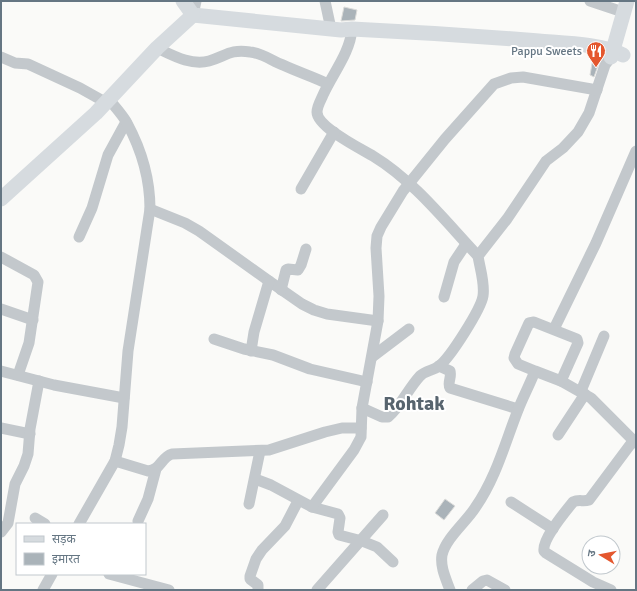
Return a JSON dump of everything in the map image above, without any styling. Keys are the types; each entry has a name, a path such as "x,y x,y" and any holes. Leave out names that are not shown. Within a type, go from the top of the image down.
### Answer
{"street":[{"path":"182,1 194,8 344,31 614,56"},
{"path":"325,1 344,31 341,63 328,84 317,112 318,117 334,132 378,159 409,183 478,256 483,282 483,296 479,309 450,353 439,366 425,371 388,417 382,417 362,408"},
{"path":"478,256 507,219 546,161 563,148 578,132 589,113 597,90 614,56 622,6 590,1"},
{"path":"1,199 96,112 194,8"},
{"path":"157,48 178,57 201,62 209,61 233,51 251,52 263,55 282,65 328,84"},
{"path":"1,57 15,63 28,64 107,100 126,122 135,139 150,192 150,209 128,351 122,427 115,461 80,523"},
{"path":"312,507 354,450 361,437 362,408 378,321 379,296 376,248 377,236 381,226 403,191 494,84 511,78 523,77 597,90"},
{"path":"79,237 92,208 108,155 126,122"},
{"path":"301,189 334,132"},
{"path":"554,329 596,243 636,152"},
{"path":"150,209 185,223 199,231 281,290 314,310 328,314 378,321"},
{"path":"444,297 454,262 466,244"},
{"path":"281,290 286,270 298,270 301,266 306,249"},
{"path":"1,257 34,275 38,282 27,353 18,376"},
{"path":"251,351 254,332 269,281"},
{"path":"1,309 33,320"},
{"path":"561,381 578,341 554,329 534,322 529,323 515,354 514,358 518,364 561,381 583,393 596,403 635,442 589,500 576,500 573,502 553,529 544,546 544,551 593,582 611,590"},
{"path":"372,357 409,329"},
{"path":"558,436 583,393 604,336"},
{"path":"214,340 251,351 272,355 310,369 367,382"},
{"path":"439,366 450,371 450,388 518,408"},
{"path":"1,371 39,381 124,398"},
{"path":"450,590 444,572 442,555 444,549 449,539 476,507 490,483 518,408 535,371"},
{"path":"1,532 8,523 15,484 28,454 39,381"},
{"path":"1,428 30,434"},
{"path":"138,521 148,499 156,469 164,458 172,454 237,450 269,450 324,432 342,428 361,428"},
{"path":"249,504 260,451"},
{"path":"115,461 148,471 156,469"},
{"path":"255,479 271,485 298,501 312,507 334,512 339,516 339,535 362,541 377,548 393,562"},
{"path":"258,590 258,585 250,576 256,559 268,542 285,526 298,501"},
{"path":"512,502 553,529"},
{"path":"317,590 384,515"},
{"path":"35,518 43,523"},
{"path":"43,590 51,575"},
{"path":"113,575 169,590"},
{"path":"472,590 483,581 487,580 505,590"}],"building":[{"path":"344,7 357,10 355,20 341,21"},
{"name":"Pappu Sweets","path":"593,58 600,60 594,77 590,75"},
{"path":"445,499 455,506 444,520 435,513"}],"place":[{"name":"Pappu Sweets","path":"596,68"}],"district":[{"name":"Rohtak","path":"414,403"}]}
